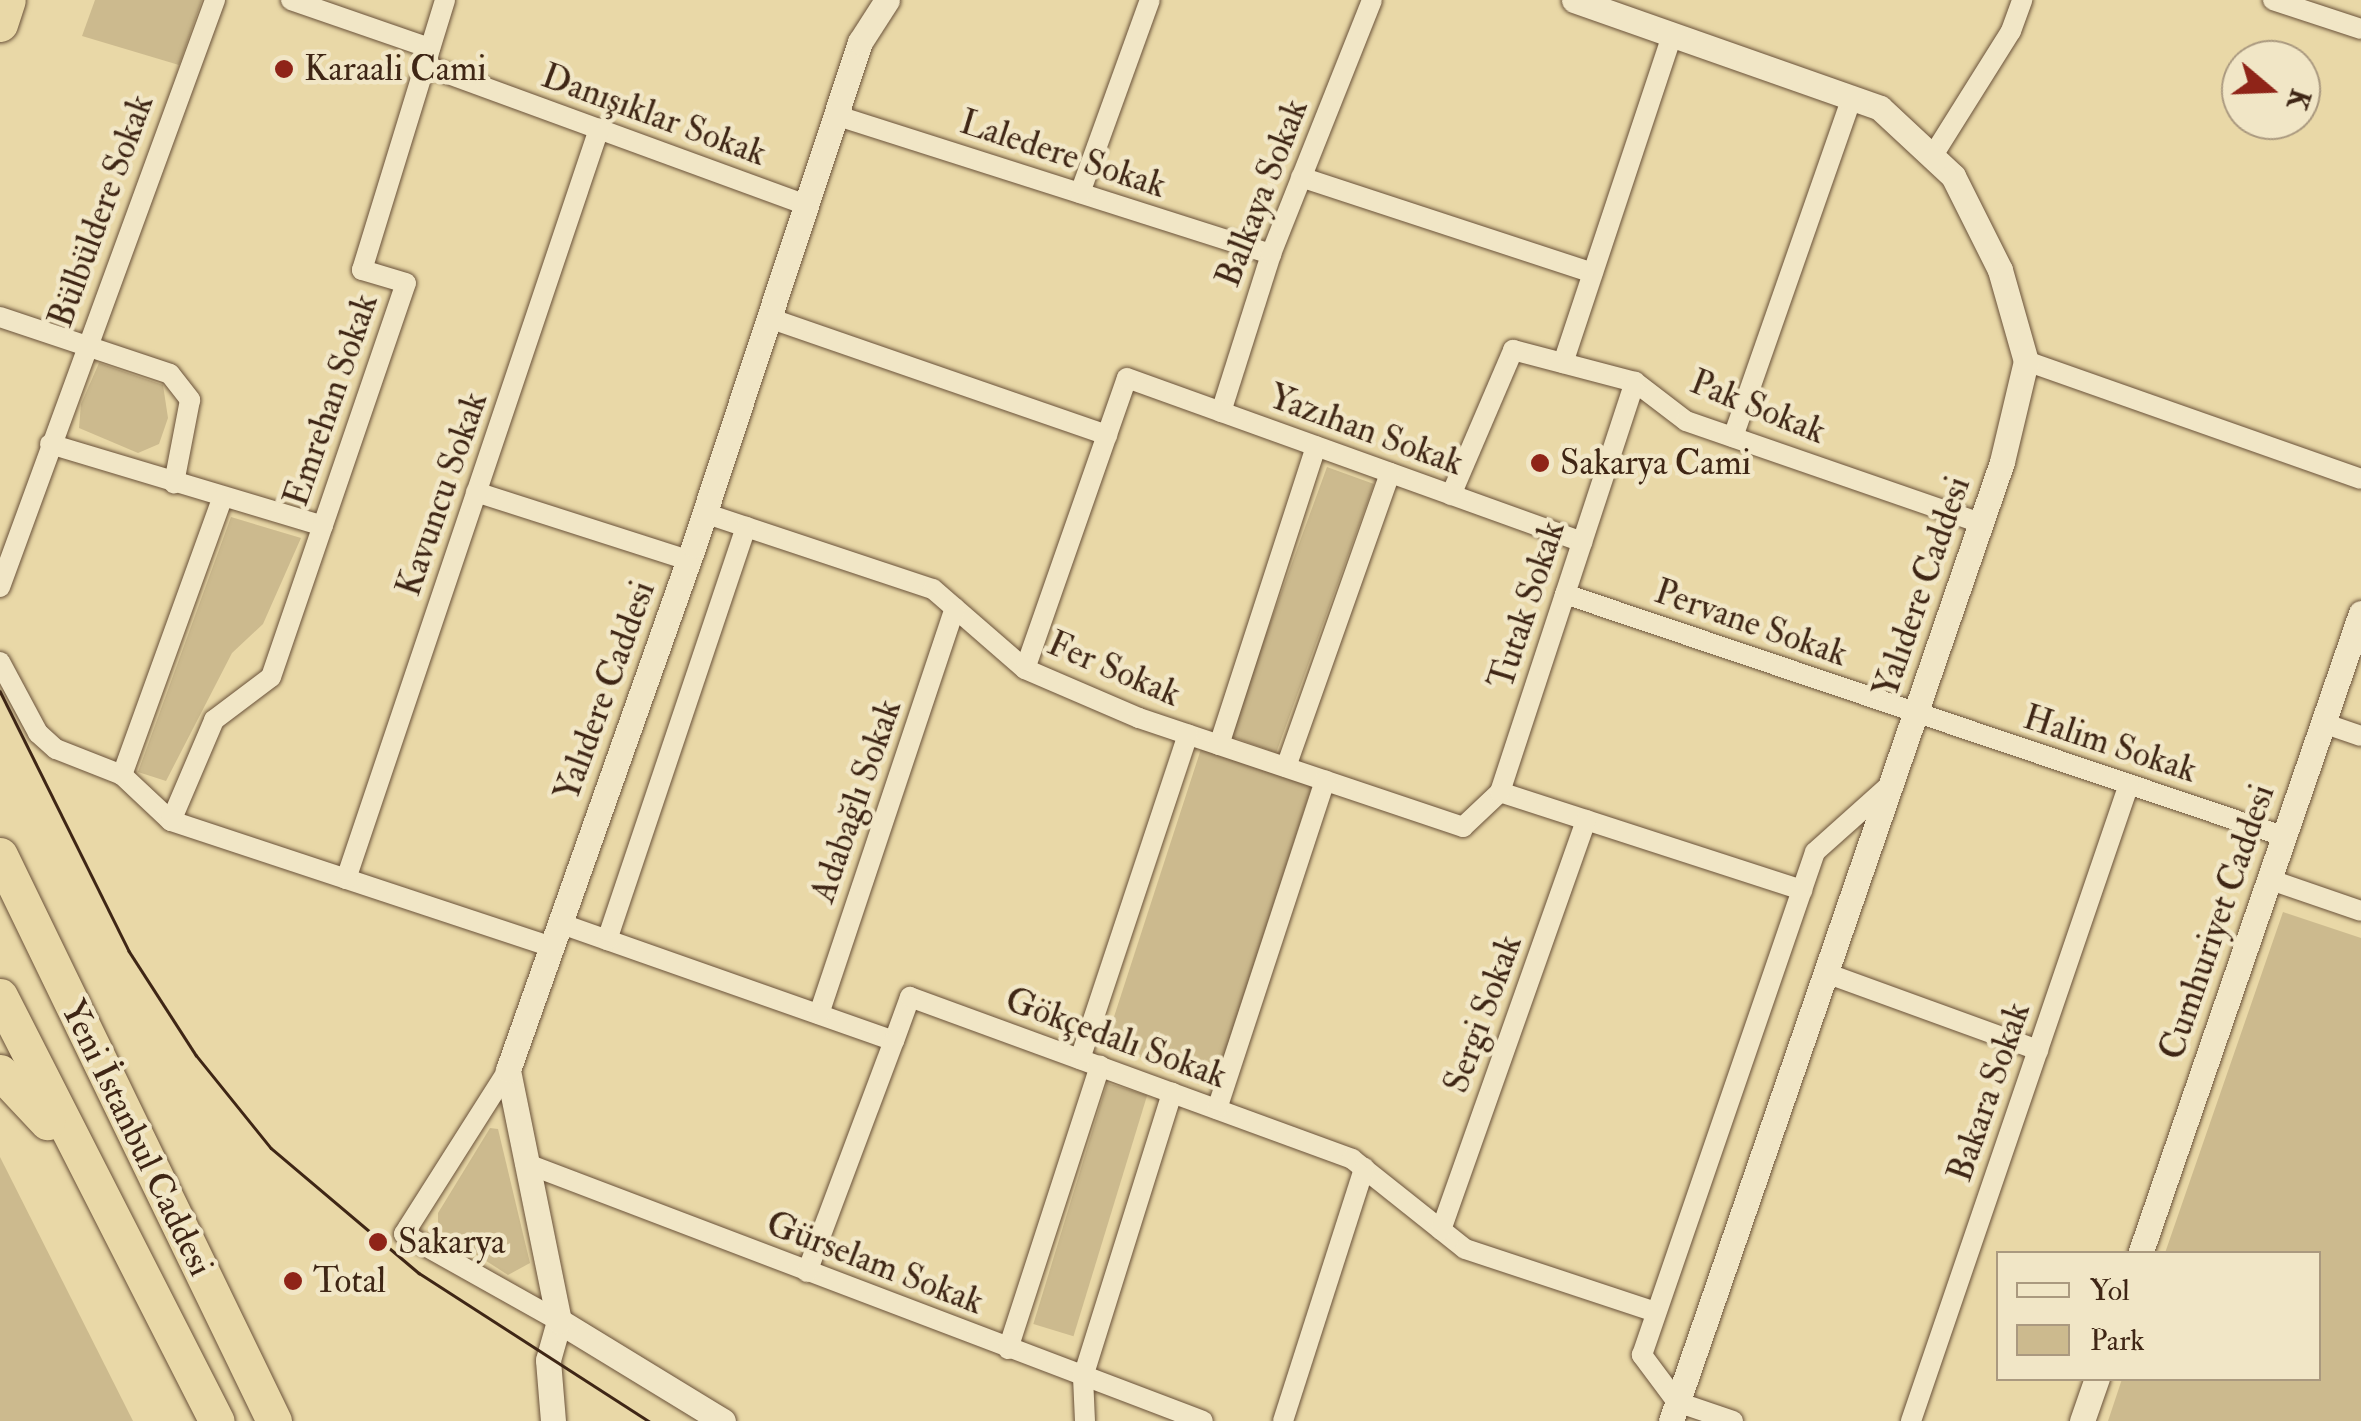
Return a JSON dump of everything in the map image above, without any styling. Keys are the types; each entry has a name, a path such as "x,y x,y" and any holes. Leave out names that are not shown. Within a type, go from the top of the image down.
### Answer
{"highway":[{"path":"0,24 8,0"},
{"name":"Yeni İstanbul Caddesi","path":"0,855 274,1421"},
{"name":"Yeni İstanbul Caddesi","path":"0,996 214,1418"},
{"path":"0,1072 82,1161"}],"street":[{"name":"Bülbüldere Sokak","path":"0,588 84,348 214,0"},
{"name":"Danışıklar Sokak","path":"292,0 600,130 806,205"},
{"name":"Emrehan Sokak","path":"171,822 214,720 271,677 406,283 362,270 445,0"},
{"name":"Yalıdere Caddesi","path":"553,1421 548,1360 558,1321 508,1070 688,560 860,42 887,0"},
{"path":"1080,193 1150,0"},
{"name":"Balkaya Sokak","path":"1222,412 1270,254 1372,0"},
{"path":"1574,0 1880,108 1953,176 2000,270 2026,361 2361,479"},
{"path":"1932,157 2011,31 2022,0"},
{"path":"2273,0 2361,30"},
{"path":"1564,363 1672,35"},
{"path":"1733,437 1852,98"},
{"name":"Laledere Sokak","path":"836,115 1270,254"},
{"name":"Kavuncu Sokak","path":"346,879 600,130"},
{"path":"1301,177 1593,273"},
{"path":"0,317 170,374 190,400 174,484"},
{"path":"768,318 1107,435 1025,669"},
{"name":"Pak Sokak","path":"1451,495 1513,350 1635,382 1686,421 1981,522"},
{"name":"Yalıdere Caddesi","path":"1674,1412 1981,522 2026,361"},
{"name":"Yazıhan Sokak","path":"1107,435 1127,378 1582,542"},
{"name":"Tutak Sokak","path":"1500,792 1635,382"},
{"path":"50,444 322,526"},
{"path":"1219,745 1316,446"},
{"path":"1286,768 1390,473"},
{"path":"476,492 688,560"},
{"path":"122,775 222,498"},
{"name":"Fer Sokak","path":"704,512 933,589 1025,669 1219,745 1463,827 1500,792"},
{"path":"607,940 746,526"},
{"name":"Pervane Sokak","path":"1565,594 1916,714"},
{"name":"Adabağlı Sokak","path":"819,1014 955,608"},
{"name":"Cumhuriyet Caddesi","path":"2141,1251 2361,613"},
{"path":"0,662 38,732 56,749 122,775 171,822 346,879 555,935 607,940 894,1041 808,1272"},
{"name":"Halim Sokak","path":"1916,714 2283,836"},
{"path":"2322,723 2361,736"},
{"path":"1008,1348 1188,734"},
{"path":"1216,1110 1325,780"},
{"name":"Bakara Sokak","path":"1912,1421 2129,784"},
{"path":"1733,1421 1674,1412 1642,1355 1815,852 1890,785"},
{"path":"1500,792 1802,890"},
{"name":"Sergi Sokak","path":"1441,1230 1586,820"},
{"path":"2268,879 2361,911"},
{"path":"1826,973 2038,1050"},
{"name":"Gökçedalı Sokak","path":"894,1041 910,997 1364,1168 1465,1249 1656,1312"},
{"path":"508,1070 404,1234 724,1421"},
{"path":"1085,1421 1082,1377 1172,1093"},
{"name":"Gürselam Sokak","path":"525,1162 1203,1421"},
{"path":"1284,1421 1364,1168"},
{"path":"2082,1421 2096,1381"}],"green space":[{"path":"95,0 202,0 179,65 82,36"},
{"path":"99,363 163,385 168,418 159,444 138,453 79,428 81,404"},
{"path":"1327,467 1374,484 1276,753 1229,736"},
{"path":"231,517 301,538 263,624 232,653 166,781 138,772"},
{"path":"1201,749 1312,785 1216,1082 1105,1046"},
{"path":"2283,912 2361,938 2361,1421 2108,1421 2121,1381 2321,1381 2321,1251 2166,1251"},
{"path":"1107,1083 1147,1095 1073,1336 1033,1324"},
{"path":"490,1128 498,1129 530,1263 508,1275 438,1230 438,1213"},
{"path":"0,1157 133,1421 0,1421"}],"tram line":[{"path":"0,691 129,951 196,1055 271,1148 419,1273 649,1421"}],"place":[{"name":"Karaali Cami","path":"284,69"},
{"name":"Sakarya Cami","path":"1540,463"},
{"name":"Sakarya","path":"378,1242"},
{"name":"Total","path":"293,1281"}]}
